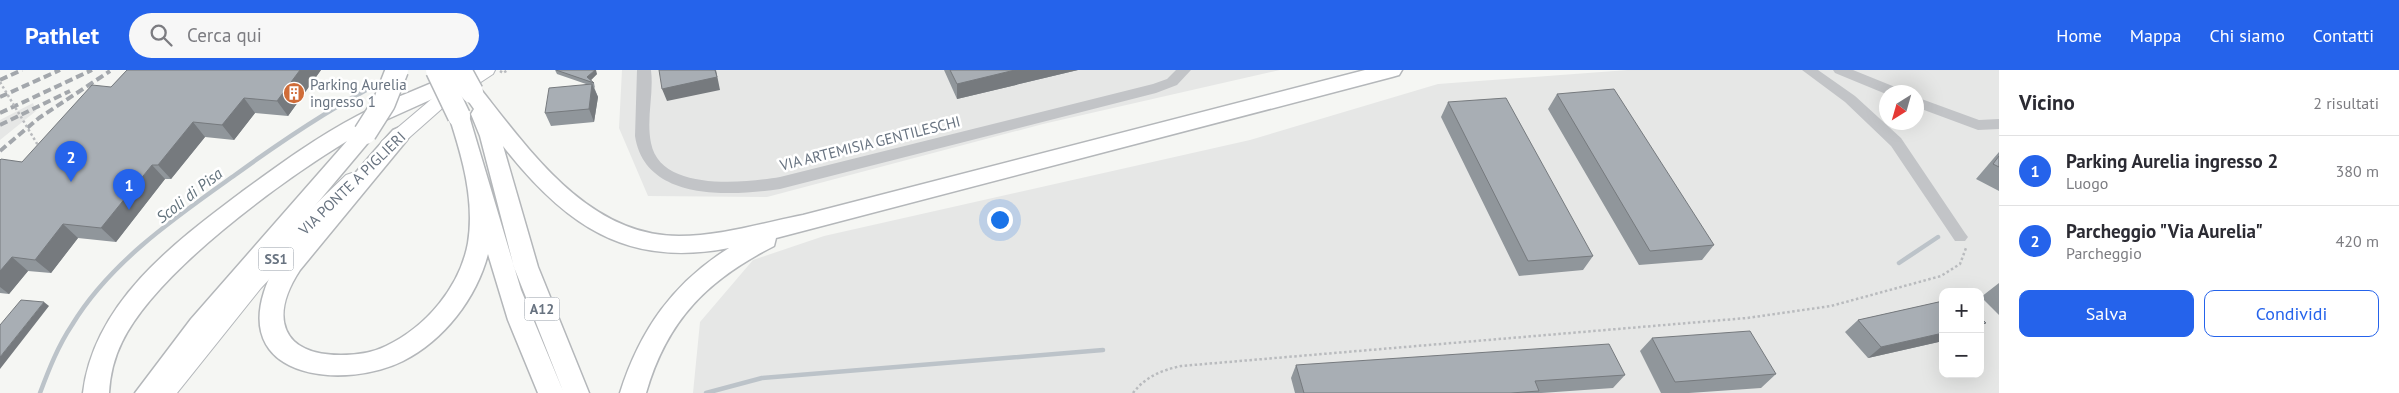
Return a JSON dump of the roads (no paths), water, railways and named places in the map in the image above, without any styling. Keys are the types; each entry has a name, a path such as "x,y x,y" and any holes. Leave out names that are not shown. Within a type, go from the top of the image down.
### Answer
{"highway":[{"path":"148,393 205,319 313,196 365,133 384,103 397,70"},
{"path":"437,70 459,116 496,228"},
{"path":"475,75 518,149 562,195 583,214 607,229 639,241 659,244 701,243 803,224 1383,72"},
{"path":"475,75 490,136 496,228"},
{"path":"96,393 98,377 105,353 129,311 158,277 221,221 288,170 350,129 389,108 475,75"},
{"path":"400,135 296,256 282,277 276,291 272,313 273,330 282,348 291,356 308,364 325,367 357,365 393,354 430,328 457,299 466,283 478,245 496,228"},
{"path":"633,393 638,372 653,338 671,310 693,286 724,262 745,249 803,224"},
{"name":"A12","path":"496,228 505,275 522,328 550,393"},
{"name":"A12","path":"496,228 526,267 576,393"}],"main road":[{"name":"VIA PONTE A PIGLIERI","path":"165,393 211,332 247,290 323,209 400,135 475,75"}],"street":[{"name":"VIA ARTEMISIA GENTILESCHI","path":"644,70 642,126 647,154 656,166 669,175 694,185 721,187 769,185 1156,88 1172,82 1184,70"},
{"path":"1809,70 1850,99 1896,142 1963,242"},
{"path":"1840,70 1879,86"},
{"path":"1924,105 1978,126 1999,124"}],"waterway":[{"name":"Scoli di Pisa","path":"40,393 50,366 72,325 87,302 125,261 190,207 271,149 308,124 385,80"},
{"path":"1899,263 1938,237"},
{"path":"706,393 762,378 1103,350"}],"railway":[{"path":"0,80 22,70"},
{"path":"0,97 60,70"},
{"path":"0,113 92,70"},
{"path":"0,151 39,118 110,71"},
{"path":"0,125 70,91"}],"place":[{"name":"Parking Aurelia ingresso 1","path":"294,93"},
{"name":"Parcheggio \"Via Aurelia\"","path":"71,182"},
{"name":"Parking Aurelia ingresso 2","path":"129,210"}]}
